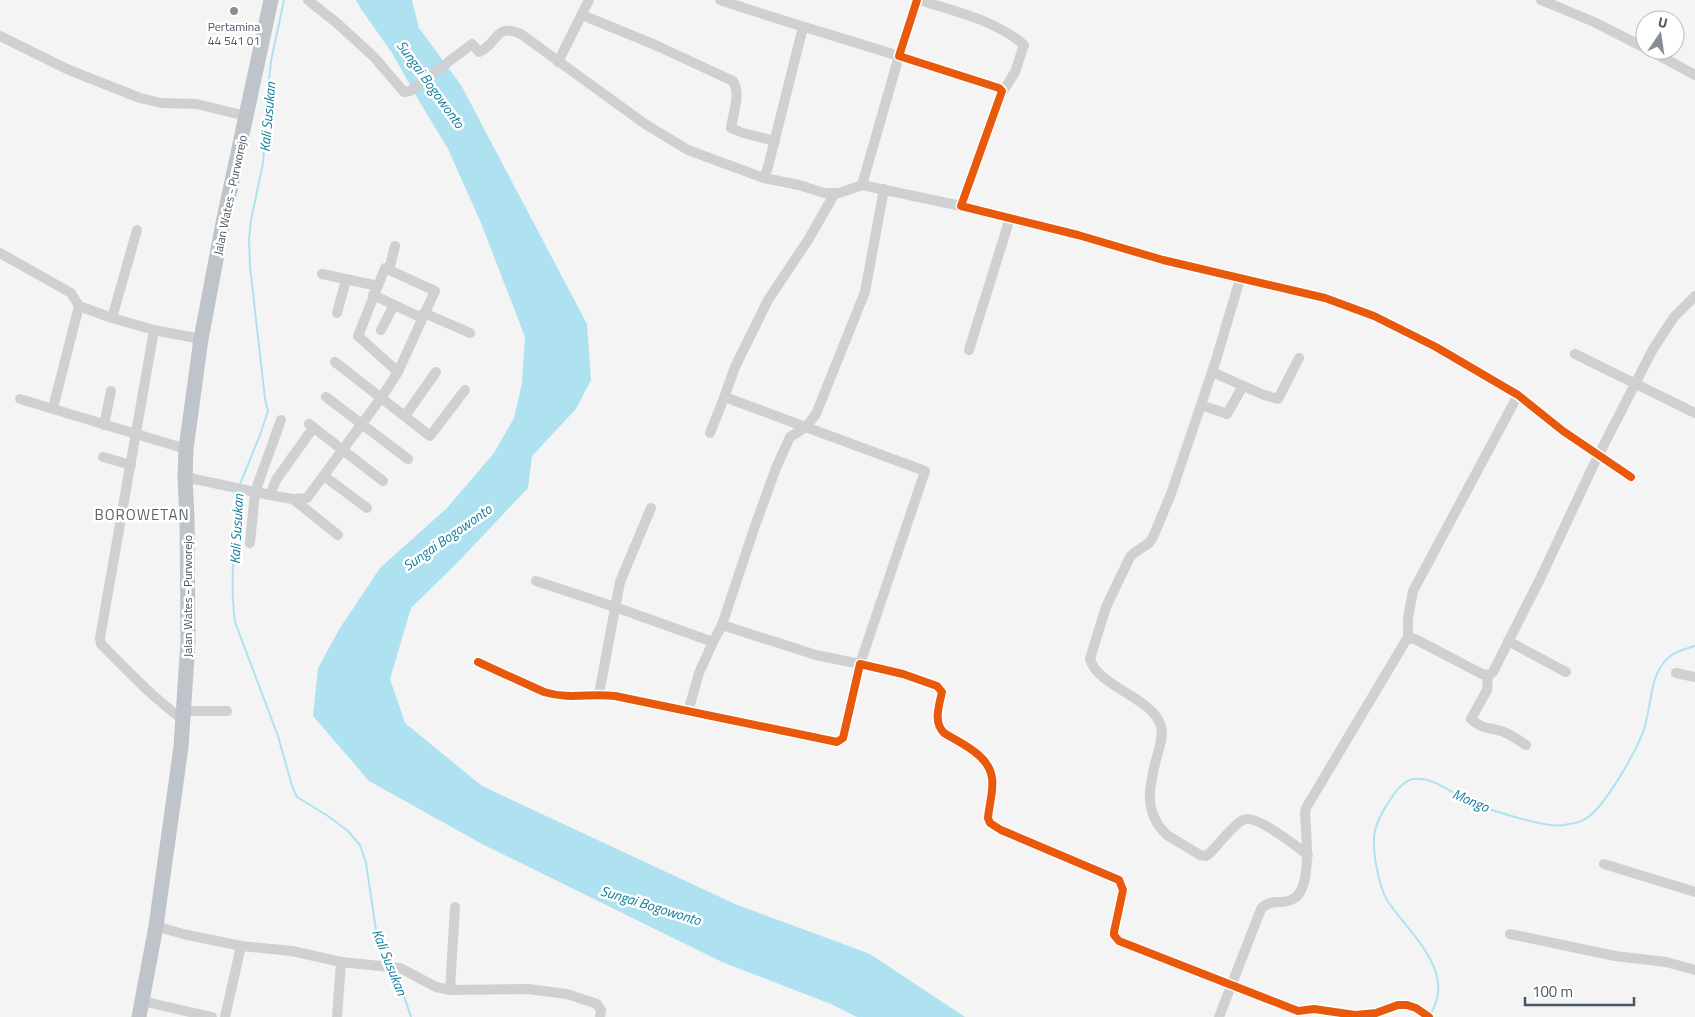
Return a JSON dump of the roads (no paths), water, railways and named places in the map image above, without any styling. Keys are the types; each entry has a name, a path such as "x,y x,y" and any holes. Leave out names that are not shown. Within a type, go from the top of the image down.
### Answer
{"highway":[{"name":"Jalan Wates - Purworejo","path":"139,1017 156,926 179,757 188,642 186,449 201,338 223,224 271,0"}],"street":[{"path":"308,0 374,57 403,92 406,93 472,44 479,52 484,50 500,32 513,31 521,34 645,124 688,150 764,178 799,185 824,193 835,193 862,185 884,189 1010,218 1078,235 1163,260 1325,298 1374,316 1436,347 1518,395 1564,431 1631,477"},
{"path":"558,62 589,0"},
{"path":"720,0 998,88 1002,93"},
{"path":"862,185 899,56 919,0 991,24 1012,34 1024,45 1015,72 1002,93 961,206"},
{"path":"1541,0 1594,22 1635,43"},
{"path":"582,15 653,44 733,81 737,88 737,96 732,128 743,133 774,141"},
{"path":"764,178 803,27"},
{"path":"0,36 69,70 140,98 162,103 199,105 246,116"},
{"path":"1667,60 1695,75"},
{"path":"688,712 699,673 712,642 722,625 776,468 790,437 806,428 816,414 865,292 884,189"},
{"path":"710,433 735,367 768,300 808,240 835,193"},
{"path":"969,350 1010,218"},
{"path":"112,318 137,230"},
{"path":"389,270 395,246"},
{"path":"0,253 71,293 79,306 154,330 201,338"},
{"path":"185,477 270,495 307,498 382,398 398,372 435,291 385,268 358,336 398,372"},
{"path":"322,274 376,291 394,305 470,333"},
{"path":"1240,279 1172,494 1153,537 1149,543 1130,557 1106,607 1090,659 1096,671 1151,712 1160,723 1162,736 1149,787 1149,800 1153,815 1163,832 1200,855 1206,856 1242,820 1250,818 1265,825 1308,855"},
{"path":"337,313 346,280"},
{"path":"1408,638 1423,642 1482,674 1488,675 1493,672 1541,577 1599,454 1666,326 1679,310 1695,296"},
{"path":"381,330 394,305"},
{"path":"53,408 79,306"},
{"path":"154,330 104,609 100,641 142,686 166,707 182,715 227,711"},
{"path":"1575,354 1695,413"},
{"path":"1212,372 1274,399 1278,398 1299,358"},
{"path":"335,362 430,436 465,390"},
{"path":"405,416 436,372"},
{"path":"1201,405 1225,415 1228,414 1243,386"},
{"path":"104,425 112,391"},
{"path":"1219,1017 1261,909 1269,903 1292,900 1300,892 1308,855 1306,808 1408,638 1408,618 1413,591 1518,395"},
{"path":"326,397 408,459"},
{"path":"478,662 554,695 572,697 599,694 646,701 688,712 839,742 843,738 860,664 925,471 737,401 724,398"},
{"path":"20,399 186,449"},
{"path":"250,543 255,492 281,420"},
{"path":"270,495 276,480 311,426 383,481"},
{"path":"103,457 131,465"},
{"path":"324,476 368,508"},
{"path":"293,498 338,535"},
{"path":"599,694 620,582 651,508"},
{"path":"536,581 615,606 712,642"},
{"path":"722,625 816,655 903,674 939,687 942,692 938,712 940,728 944,733 982,757 990,770 993,779 988,818 990,823 1001,830 1119,880 1123,890 1114,932 1119,941 1298,1011 1314,1009 1355,1016 1376,1013 1398,1005 1407,1005 1416,1008 1429,1017"},
{"path":"1508,641 1566,672"},
{"path":"1676,673 1695,677"},
{"path":"1488,675 1487,690 1471,719 1486,730 1506,733 1526,745"},
{"path":"1604,864 1695,892"},
{"path":"450,990 455,907"},
{"path":"156,926 183,934 241,946 292,951 341,962 400,968 436,987 450,990 528,989 566,994 597,1004 601,1010 600,1017"},
{"path":"1510,934 1615,956 1666,962 1695,970"},
{"path":"225,1017 241,946"},
{"path":"337,1017 341,962"},
{"path":"142,1001 184,1014 212,1017"}],"water":[{"name":"Sungai Bogowonto","path":"356,0 412,0 419,28 461,85 587,324 591,380 576,409 532,456 528,488 457,563 411,608 390,679 405,723 482,786 735,904 870,954 965,1017 857,1017 831,1004 722,962 482,844 369,781 313,716 318,668 340,628 380,568 447,508 494,453 514,418 522,383 525,337 481,223 448,149 392,53"}],"waterway":[{"name":"Kali Susukan","path":"240,484 268,411 250,266 249,239 263,163 271,61 284,0"},
{"name":"Kali Susukan","path":"237,491 233,582 235,622 278,736 292,786 297,797 348,831 360,845 366,863 376,930 393,963"},
{"name":"Mongo","path":"1430,1015 1437,999 1438,983 1434,968 1427,953 1387,900 1381,887 1376,861 1374,838 1377,823 1394,793 1410,780 1422,779 1438,784 1473,803 1519,818 1556,825 1572,824 1583,820 1593,813 1610,792 1634,751 1647,720 1654,682 1662,665 1674,654 1695,646"},
{"name":"Kali Susukan","path":"396,972 411,1017"}],"place":[{"name":"Pertamina 44 541 01","path":"234,11"}],"district":[{"name":"BOROWETAN","path":"142,514"}]}
